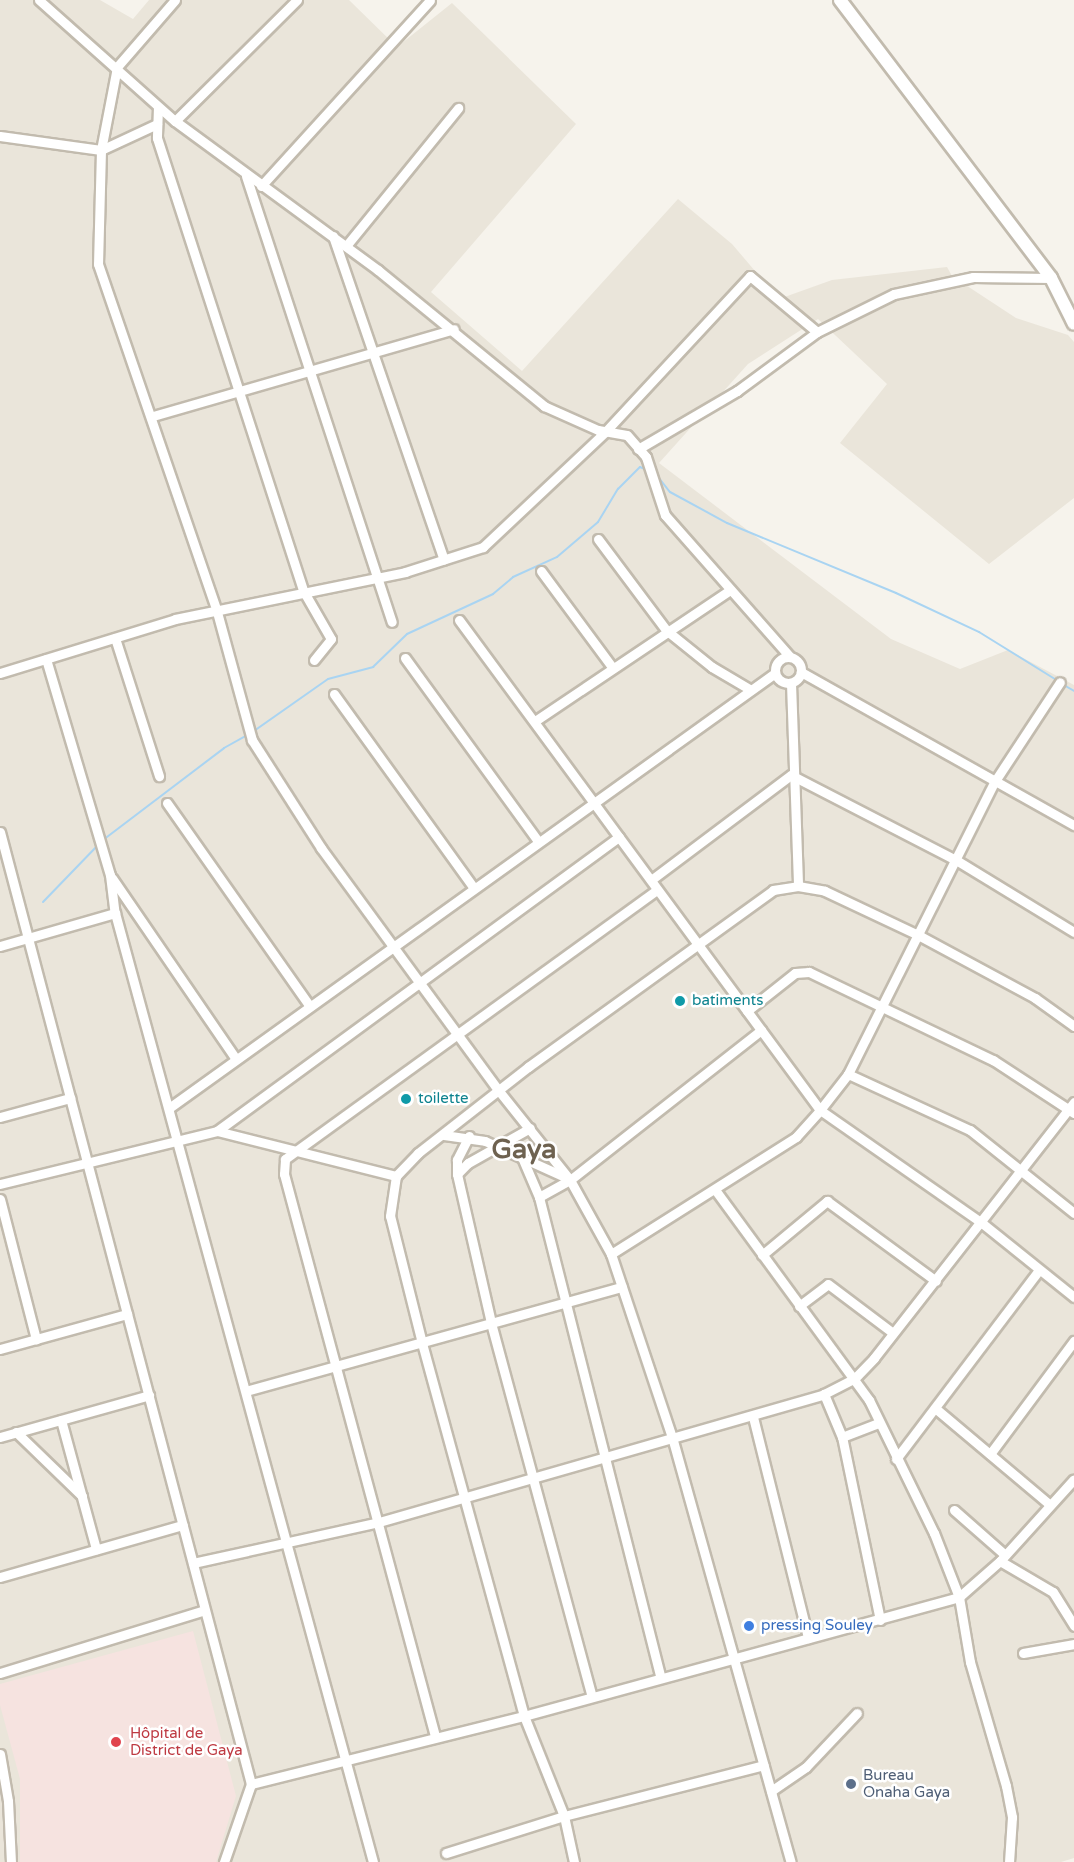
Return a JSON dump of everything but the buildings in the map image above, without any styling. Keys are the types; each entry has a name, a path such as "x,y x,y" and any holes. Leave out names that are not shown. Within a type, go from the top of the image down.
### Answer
{"street":[{"path":"39,0 175,121 246,176 333,236 454,329 544,406 604,432 627,435 646,458 665,515 790,657 800,664 801,672"},
{"path":"175,0 117,67 102,150 98,264 153,416 218,612 252,740 321,848 421,981 499,1091 570,1180 611,1254 672,1437 731,1658 764,1765 790,1862"},
{"path":"175,121 297,0"},
{"path":"261,186 430,0"},
{"path":"840,0 1051,278 1074,324"},
{"path":"158,107 157,138 304,592 331,639 314,660"},
{"path":"346,246 458,108"},
{"path":"0,136 102,150 157,124"},
{"path":"246,176 375,578 392,622"},
{"path":"333,236 444,560"},
{"path":"0,673 115,638 304,592 375,578 483,548 604,432 750,276 817,332"},
{"path":"638,449 737,391 817,332 894,294 973,277 1051,278"},
{"path":"153,416 454,329"},
{"path":"598,539 666,630 712,667 751,690"},
{"path":"541,571 612,667"},
{"path":"534,721 666,630 730,590"},
{"path":"459,620 820,1110 982,1223 1038,1271 1074,1297"},
{"path":"115,638 159,776"},
{"path":"169,1108 309,1005 396,948 537,840 595,803 775,673 778,661 790,657"},
{"path":"405,658 537,840"},
{"path":"46,659 110,875 115,913 373,1862"},
{"path":"798,886 791,775 790,683 801,672"},
{"path":"801,672 1074,825"},
{"path":"775,673 790,683"},
{"path":"611,1254 716,1191 796,1137 820,1110 848,1074 920,936 995,781 1060,682"},
{"path":"334,694 474,886"},
{"path":"791,775 956,860 1074,932"},
{"path":"435,1736 379,1522 355,1445 339,1366 284,1174 285,1158 459,1035 654,885 791,775"},
{"path":"167,803 309,1005"},
{"path":"0,832 251,1784 224,1862"},
{"path":"0,1184 177,1139 218,1131 619,837"},
{"path":"110,875 236,1059"},
{"path":"574,1862 564,1816 524,1716 422,1343 390,1216 396,1176 499,1091 773,890 798,886 825,891 920,936 1035,998 1074,1026"},
{"path":"0,946 115,913"},
{"path":"193,1563 287,1545 379,1522 602,1456 753,1417 824,1394 854,1379 936,1281 1072,1108 993,1060 809,972 795,973 747,1011"},
{"path":"539,1197 570,1180 761,1030"},
{"path":"848,1074 970,1130 1074,1213"},
{"path":"0,1116 70,1098"},
{"path":"457,1174 468,1163 501,1148 530,1128"},
{"path":"218,1131 396,1176"},
{"path":"444,1135 469,1136 521,1155 570,1180"},
{"path":"469,1136 457,1160 457,1174 491,1323 592,1697"},
{"path":"521,1155 539,1197 563,1303 661,1678"},
{"path":"716,1191 854,1379 896,1459 959,1597 970,1662 1012,1817 1010,1862"},
{"path":"0,1199 36,1339"},
{"path":"762,1255 827,1201 936,1281"},
{"path":"896,1459 1038,1271"},
{"path":"799,1306 828,1284 893,1333"},
{"path":"246,1391 622,1287"},
{"path":"0,1349 127,1314"},
{"path":"990,1454 1074,1341"},
{"path":"824,1394 842,1437 880,1620"},
{"path":"0,1437 149,1395"},
{"path":"935,1408 1050,1505"},
{"path":"753,1417 808,1638"},
{"path":"62,1420 96,1549"},
{"path":"842,1437 878,1423"},
{"path":"16,1432 82,1496"},
{"path":"251,1784 344,1757 524,1716 959,1597 1002,1558 1073,1481"},
{"path":"954,1510 1002,1558 1053,1592 1074,1626"},
{"path":"0,1577 183,1525"},
{"path":"0,1673 205,1610"},
{"path":"1023,1653 1074,1644"},
{"path":"771,1791 806,1767 857,1713"},
{"path":"0,1757 11,1862"},
{"path":"446,1853 564,1816 764,1765"}],"shaded area":[{"path":"0,0 100,0 133,19 149,0 349,0 397,47 452,3 576,124 431,292 522,371 678,199 732,244 779,299 832,280 947,267 952,276 1016,318 1068,335 1074,342 1074,498 989,564 840,443 887,384 818,319 748,364 659,463 891,639 960,669 1008,650 1074,685 1074,1858 1061,1862 0,1862"},
{"name":"Hôpital de District de Gaya","path":"193,1631 236,1796 216,1862 20,1862 20,1779 0,1705 0,1684"}],"waterway":[{"path":"254,731 328,679 373,667 407,634 493,594 513,577 557,557 598,522 618,489 640,467 647,470"},
{"path":"655,473 670,492 727,523 896,593 979,632 1058,681"},
{"path":"1062,684 1074,691"},
{"path":"103,840 224,748 249,734"},
{"path":"43,902 99,844"}],"place":[{"name":"batiments","path":"680,1001"},
{"name":"toilette","path":"406,1099"},
{"name":"pressing Souley","path":"749,1626"},
{"name":"Hôpital de District de Gaya","path":"116,1742"},
{"name":"Bureau Onaha Gaya","path":"851,1784"}],"district":[{"name":"Gaya","path":"524,1150"}]}
